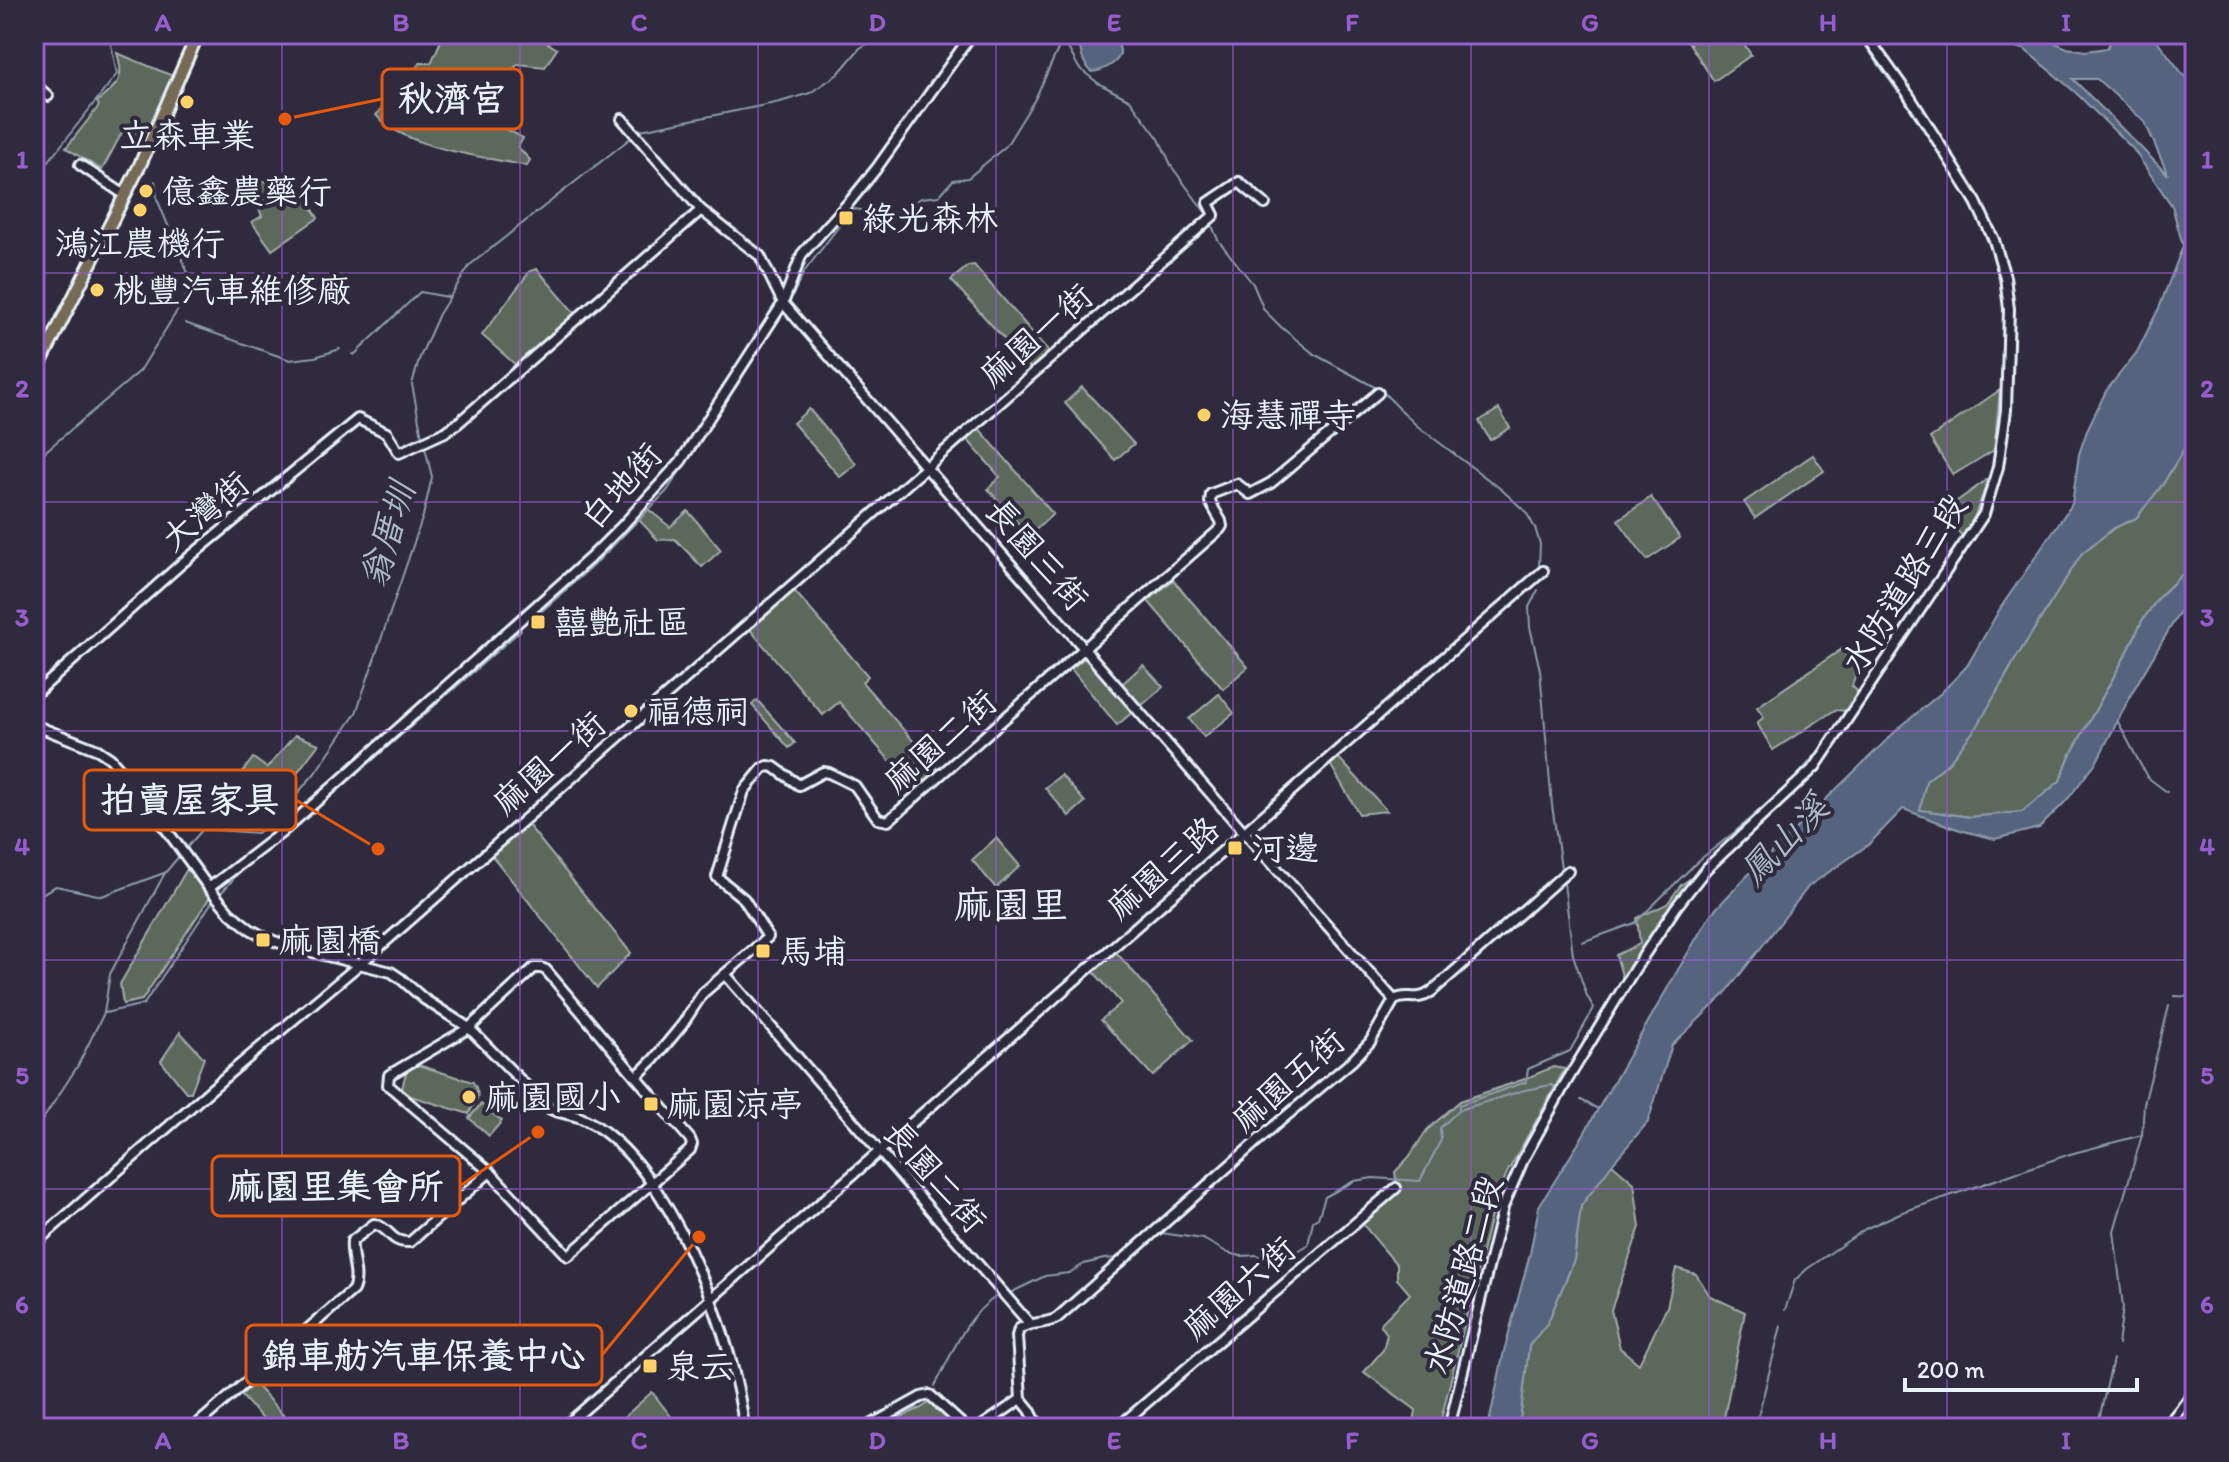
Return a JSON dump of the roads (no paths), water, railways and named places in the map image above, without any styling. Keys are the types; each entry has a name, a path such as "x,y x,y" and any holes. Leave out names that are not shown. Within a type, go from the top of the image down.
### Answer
{"main road":[{"path":"34,376 125,195 198,34"}],"street":[{"name":"白地街","path":"209,888 281,833 590,558 681,461 783,303 802,254 870,177 972,34"},
{"name":"水防道路三段","path":"1607,1014 1676,907 1706,869 1815,767 1963,549 1984,514 1998,467 2006,410 2009,309 2005,277 1994,240 1952,162 1865,34"},
{"path":"34,84 48,96"},
{"name":"長園三街","path":"622,119 701,210 760,256 783,303 1394,1000"},
{"path":"80,165 125,195"},
{"name":"麻園一街","path":"34,1244 360,964 1214,215 1208,203 1239,182 1265,204"},
{"name":"大灣街","path":"34,695 181,564 358,419 387,433 399,453 457,424 701,210"},
{"name":"麻園二街","path":"636,1077 682,1025 703,993 768,937 744,899 717,877 744,791 763,768 774,767 799,785 823,772 829,773 855,786 878,819 888,821 1220,529 1221,521 1210,502 1211,494 1240,484 1250,494 1271,483 1378,393"},
{"name":"麻園三路","path":"563,1428 1543,571"},
{"path":"34,725 98,750 110,758 133,784 209,888 231,914 250,929 266,938 391,972 424,999 469,1028 547,1107 583,1118 612,1138 652,1184 687,1244 731,1358 744,1428"},
{"path":"1394,1000 1401,997 1423,998 1568,871"},
{"path":"534,968 546,970 690,1139 690,1150 568,1256 490,1172 388,1085 389,1075 469,1028 534,968"},
{"name":"長園二街","path":"725,974 1029,1323"},
{"name":"麻園五街","path":"1029,1323 1055,1320 1352,1061 1370,1042 1394,1000"},
{"name":"水防道路二段","path":"1449,1428 1503,1207 1524,1158 1607,1014"},
{"path":"193,1428 353,1290 356,1283 352,1241 365,1229 374,1224 382,1226 394,1240 410,1242 490,1172"},
{"name":"麻園六街","path":"1117,1428 1396,1188"},
{"path":"1029,1323 1017,1332 1021,1399 1039,1428"},
{"path":"2165,1428 2195,1391"},
{"path":"865,1428 930,1395 966,1428"},
{"path":"979,1428 1021,1399"}],"water":[{"path":"1079,34 1109,34 1120,50 1117,60 1092,72 1083,59"},
{"name":"鳳山溪","path":"1975,34 2036,34 2067,48 2086,51 2107,48 2111,41 2103,34 2152,34 2195,90 2195,430 2163,484 2136,518 2114,528 2082,553 1977,727 1948,763 1926,781 1920,810 1970,817 2022,812 2060,781 2069,758 2142,621 2160,596 2188,569 2195,553 2195,586 2134,689 2097,761 2067,800 2039,828 1995,839 1903,809 1868,845 1809,886 1724,995 1672,1045 1648,1122 1581,1206 1574,1260 1548,1322 1529,1346 1519,1428 1488,1428 1539,1206 1710,915 1899,728 1941,693 1967,666 2001,607 2072,504 2079,454 2088,428 2106,391 2137,352 2159,308 2183,246 2172,206 2133,149 2075,92 2024,49 1986,42","holes":["2073,79 2097,79 2145,122 2168,175"]}],"waterway":[{"path":"34,180 117,74 109,34"},
{"name":"翁厝圳","path":"637,133 810,93 838,74 860,48 885,34"},
{"path":"790,301 804,272 852,209 900,214 921,198 939,196 953,180 968,178 1006,146 1035,99 1065,34"},
{"path":"1857,34 1898,92"},
{"path":"1066,36 1068,48 1079,68 1098,83 1130,100 1205,212"},
{"path":"1906,103 1934,144 1984,231 2000,278 2005,315"},
{"name":"翁厝圳","path":"422,437 412,384 439,314 470,265 632,137"},
{"path":"34,461 140,371 193,285 157,199 155,181"},
{"path":"1210,221 1218,240 1253,284 1264,310 1281,327 1314,354 1382,391 1416,425 1526,512 1540,544 1539,566"},
{"path":"55,320 90,250"},
{"path":"352,354 420,292 448,297"},
{"path":"531,621 597,562 667,491 783,314"},
{"path":"185,323 290,360 315,357 340,349"},
{"path":"34,362 49,332"},
{"path":"1991,478 2003,373"},
{"name":"翁厝圳","path":"184,851 203,829 257,833 279,815 315,773 356,713 423,516 432,477 424,443"},
{"path":"1976,519 1988,488"},
{"path":"1538,590 1529,607 1530,627 1540,670 1561,868"},
{"path":"447,695 521,630"},
{"path":"222,892 241,870 304,820 438,703"},
{"path":"1795,778 1822,748 1851,706"},
{"path":"2117,720 2147,777 2167,792"},
{"path":"1582,942 1635,923 1698,861 1790,783"},
{"path":"34,1133 77,1067 104,1013 110,974 165,873 180,855"},
{"path":"34,898 56,886 102,896 164,873"},
{"path":"1459,1109 1459,1105 1526,1082 1528,1069 1570,1051 1594,1008 1573,955 1564,883"},
{"path":"105,1013 144,1004 212,902"},
{"path":"2174,996 2195,997"},
{"path":"2118,1345 2123,1307 2114,1231 2142,1135 2144,1104 2169,1006"},
{"path":"1139,1251 1161,1233 1203,1239 1228,1253 1258,1255 1274,1265 1308,1245 1313,1221 1318,1218 1325,1197 1354,1181 1373,1178 1420,1181 1441,1140 1440,1128 1459,1110 1525,1090 1555,1087 1522,1149 1502,1196 1443,1428"},
{"path":"1581,1100 1598,1109"},
{"path":"1785,1310 1795,1280 1865,1229 1900,1213 2070,1154 2142,1135"},
{"path":"1010,1293 1045,1276 1069,1273 1084,1264 1117,1258 1124,1253"},
{"path":"935,1386 968,1325 997,1296"},
{"path":"1755,1428 1781,1326"},
{"path":"2097,1428 2113,1359"},
{"path":"874,1428 914,1410 924,1399"}],"place":[{"name":"立森車業","path":"187,102"},
{"name":"秋濟宮","path":"285,119"},
{"name":"億鑫農藥行","path":"146,191"},
{"name":"鴻江農機行","path":"140,210"},
{"name":"綠光森林","path":"846,218"},
{"name":"桃豐汽車維修廠","path":"97,290"},
{"name":"海慧禪寺","path":"1204,415"},
{"name":"囍艷社區","path":"538,622"},
{"name":"福德祠","path":"631,711"},
{"name":"河邊","path":"1235,848"},
{"name":"拍賣屋家具","path":"378,849"},
{"name":"麻園橋","path":"263,940"},
{"name":"馬埔","path":"763,951"},
{"name":"麻園國小","path":"469,1097"},
{"name":"麻園涼亭","path":"651,1104"},
{"name":"麻園里集會所","path":"538,1132"},
{"name":"錦車舫汽車保養中心","path":"699,1237"},
{"name":"泉云","path":"650,1366"}],"district":[{"name":"麻園里","path":"1011,905"}]}
